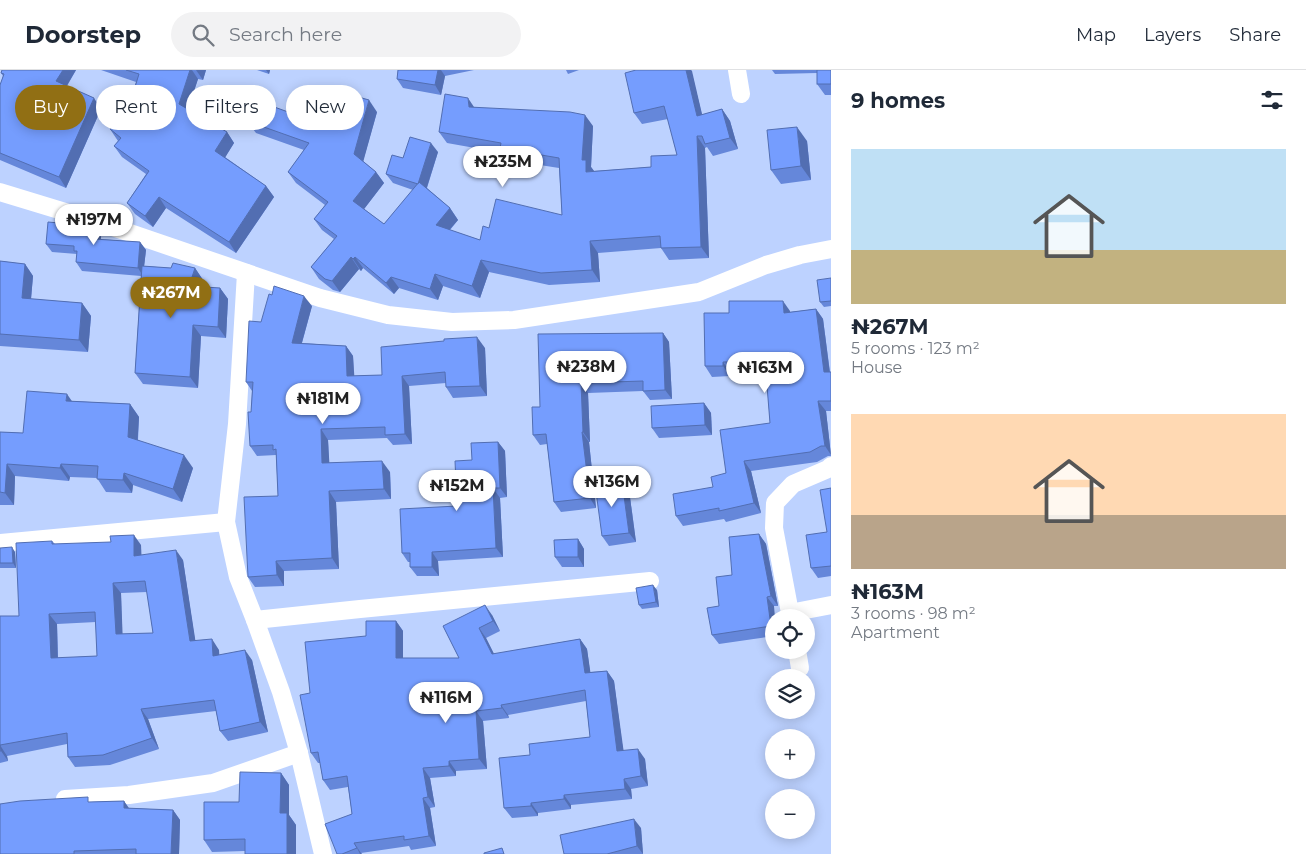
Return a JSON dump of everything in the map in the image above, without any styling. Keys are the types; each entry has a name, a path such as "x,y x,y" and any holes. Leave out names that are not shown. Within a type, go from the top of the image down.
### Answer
{"street":[{"path":"738,70 742,94"},
{"path":"0,192 96,221 320,298 388,316 452,322 514,320 699,292 766,265 800,255 831,249"},
{"path":"246,273 237,424 226,522 238,577 256,620 299,753 323,854"},
{"path":"789,609 774,528 775,504 793,484 831,466"},
{"path":"0,543 226,522"},
{"path":"256,620 650,581"},
{"path":"815,609 831,605"},
{"path":"798,659 800,668"},
{"path":"45,800 129,795 213,784 299,753"}],"building":[{"path":"2,70 63,70 56,81 65,85 15,85 15,130 80,130 59,177 0,153 0,85 4,74 1,73"},
{"path":"126,70 190,70 179,104 186,108 186,130 224,130 227,132 215,151 266,186 229,242 159,197 145,216 127,203 149,171 114,146 121,138 111,130 176,130 176,85 136,85 139,74"},
{"path":"398,70 438,70 435,85 397,79"},
{"path":"636,70 686,70 697,116 722,109 730,138 705,144 702,136 697,136 701,247 661,248 660,236 590,241 592,270 541,273 481,260 472,286 435,274 430,289 391,277 386,283 355,257 353,259 351,257 332,281 325,279 311,267 337,236 314,219 328,202 288,172 309,143 272,130 276,130 276,108 286,111 286,130 361,130 354,154 376,172 353,201 384,224 419,182 450,208 436,225 480,240 483,226 489,228 496,199 562,215 559,158 500,148 501,143 439,132 445,94 468,98 469,107 570,112 585,115 582,160 586,160 586,172 651,167 651,156 677,155 664,106 634,113 625,73"},
{"path":"817,70 831,70 831,84 817,84"},
{"path":"86,94 94,98 86,116"},
{"path":"364,99 369,100 364,118"},
{"path":"797,127 801,166 771,170 767,130"},
{"path":"410,137 431,143 418,184 386,174 392,155 403,158"},
{"path":"48,222 70,224 69,227 95,229 94,239 140,242 138,268 76,262 77,251 74,251 74,246 46,244"},
{"path":"0,261 25,264 22,298 82,303 79,340 0,334"},
{"path":"173,263 195,268 189,286 220,288 218,327 193,325 190,377 135,373 142,266 171,268"},
{"path":"831,278 831,301 820,302 817,280"},
{"path":"274,286 304,296 292,343 346,346 347,376 382,375 381,347 477,337 480,386 446,387 445,372 402,376 405,434 385,435 385,427 321,429 322,463 382,461 384,489 329,491 332,558 276,561 277,575 248,577 244,497 278,496 276,449 273,450 273,445 250,446 248,412 251,412 253,382 246,382 249,321 261,322 269,294 272,295"},
{"path":"729,301 783,301 784,313 816,309 824,372 831,372 831,401 818,401 825,446 810,452 744,461 754,503 719,511 719,508 676,516 673,494 713,487 711,477 726,473 720,430 770,423 765,361 723,362 723,366 705,366 704,313 729,313"},
{"path":"663,333 665,390 643,391 643,381 581,383 582,432 590,498 554,502 546,434 533,435 532,407 540,407 538,334"},
{"path":"27,391 67,394 66,401 130,404 128,437 184,455 173,489 124,473 123,480 97,479 98,466 61,464 60,468 7,464 5,493 0,492 0,432 23,433"},
{"path":"704,403 705,425 652,428 651,406"},
{"path":"498,442 500,488 493,488 496,548 432,552 432,567 410,567 410,553 402,553 400,509 457,506 455,461 472,460 471,443"},
{"path":"622,481 629,533 602,536 595,484"},
{"path":"831,488 831,566 811,568 806,535 827,532 820,490"},
{"path":"759,534 771,596 767,597 769,609 765,609 765,627 712,635 707,608 719,606 716,577 732,575 729,537"},
{"path":"134,535 134,556 176,550 190,641 212,639 213,656 245,650 260,722 220,731 214,700 141,709 152,738 103,755 68,757 67,733 0,745 0,616 19,616 16,543 52,541 52,544 111,542 110,536","holes":["145,581 153,633 116,634 113,583","95,612 97,656 51,658 49,614"]},
{"path":"578,539 578,557 555,557 554,540"},
{"path":"12,547 13,563 0,563 0,548"},
{"path":"653,585 656,602 639,605 636,588"},
{"path":"485,605 493,621 479,628 492,654 580,639 585,673 607,671 617,751 638,749 641,776 624,779 625,789 564,795 564,799 531,803 531,806 504,808 499,758 530,755 529,744 590,737 585,690 501,705 502,708 476,711 479,759 449,761 449,766 423,768 428,797 423,798 429,836 404,840 404,836 354,843 357,848 337,854 325,824 352,814 347,776 323,780 318,752 311,753 300,695 310,693 305,642 366,636 366,621 396,621 396,658 459,658 443,626"},
{"path":"240,772 281,773 280,813 287,813 287,854 245,854 245,839 204,840 204,802 239,802"},
{"path":"88,797 88,802 124,801 124,808 173,810 171,854 136,854 136,849 74,851 74,854 0,854 0,804"},
{"path":"634,819 637,846 607,854 564,854 560,835"},
{"path":"502,848 504,854 484,854 484,853"}]}
